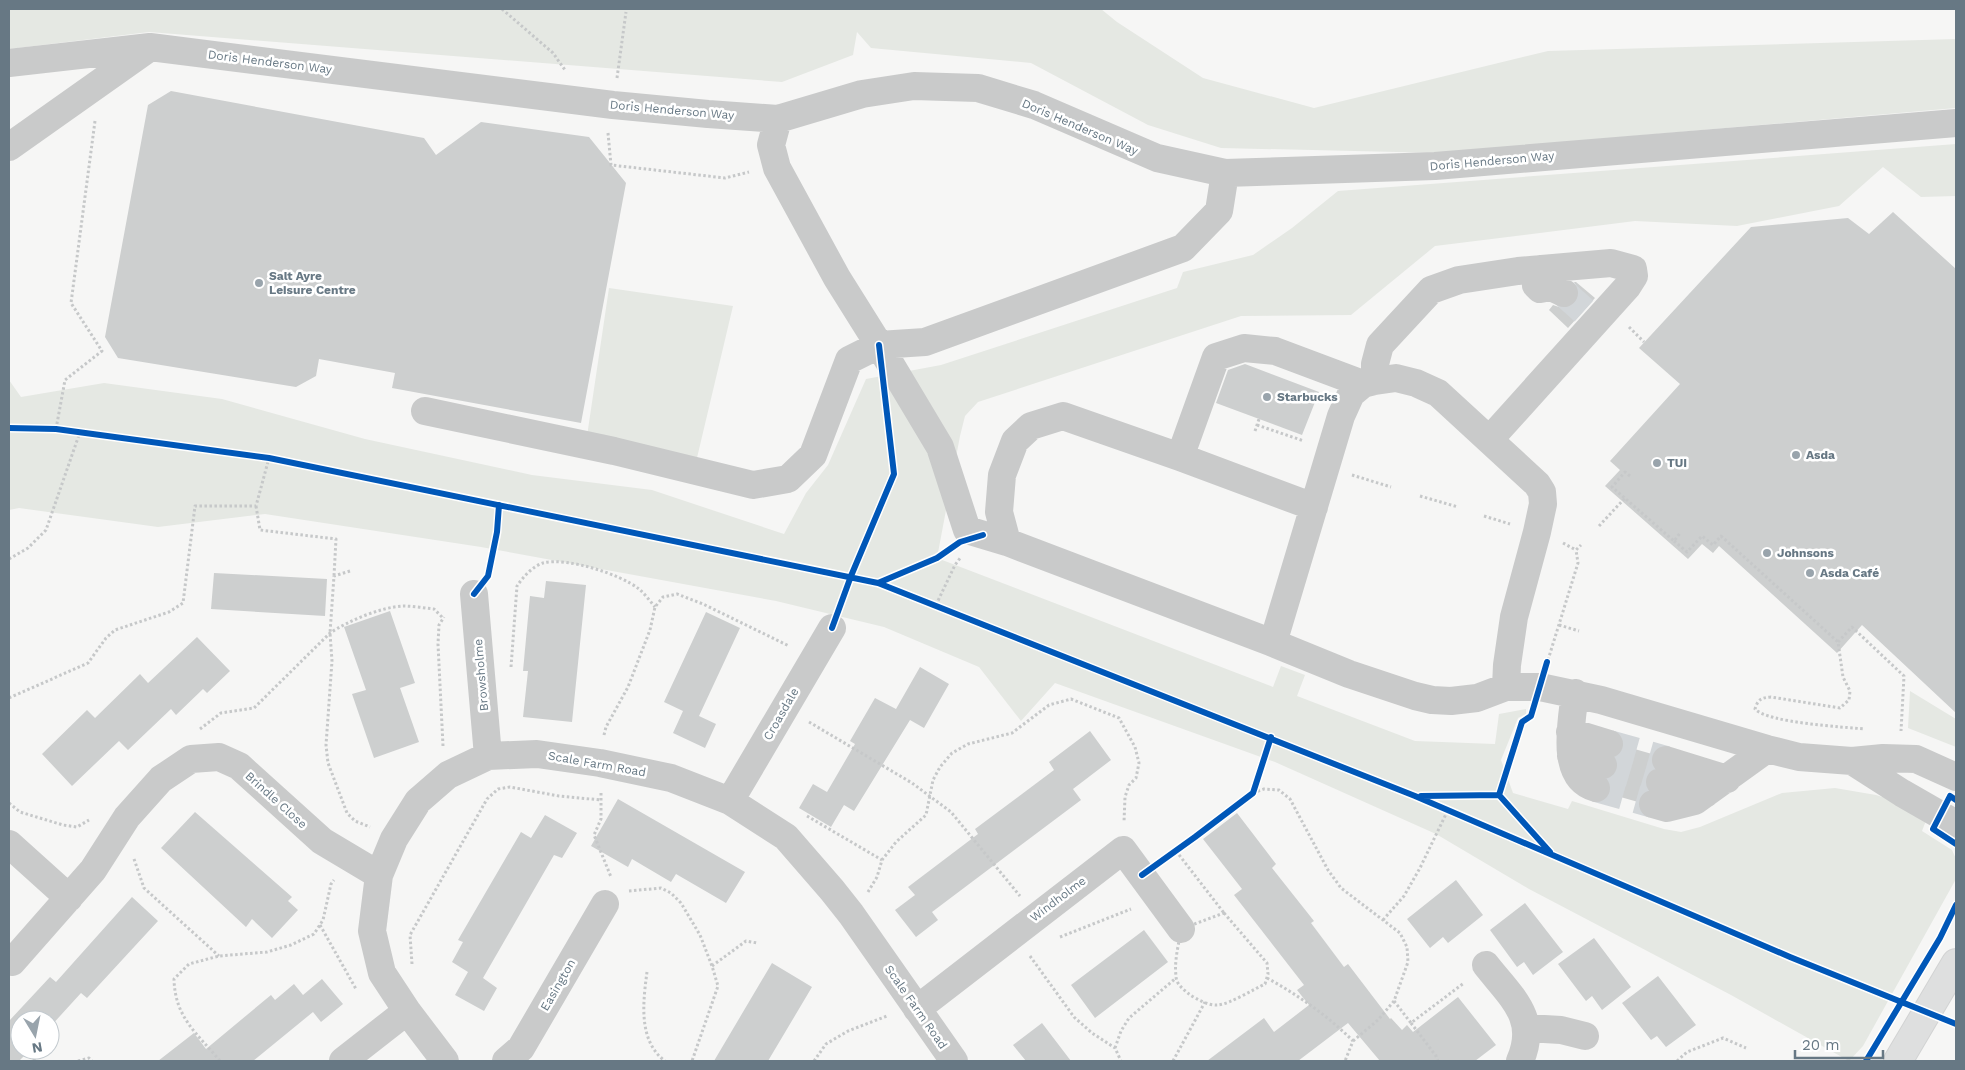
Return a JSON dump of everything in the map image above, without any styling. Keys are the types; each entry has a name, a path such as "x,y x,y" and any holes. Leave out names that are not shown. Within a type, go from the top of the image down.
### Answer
{"main road":[{"path":"1898,1061 1956,963"}],"street":[{"name":"Doris Henderson Way","path":"9,63 150,47 582,101 778,119 862,94 914,86 978,88 1034,105 1157,158 1225,173 1436,166 1956,123"},
{"path":"9,147 150,47"},
{"path":"778,119 771,145 777,168 837,278 940,448 967,530 1007,542 1274,643 1349,674 1432,700 1451,701 1477,698 1544,674 1575,693 1767,750 1799,757 1852,761 1884,758 1916,759 1956,777"},
{"path":"425,411 614,451 753,485 788,479 813,454 849,360 879,345 925,342 1184,248 1219,211 1225,173"},
{"path":"1369,382 1380,345 1431,290 1459,280 1546,288 1611,263 1633,269 1634,276 1626,287 1584,322 1490,439"},
{"path":"1180,457 1216,357 1244,348 1275,350 1369,382"},
{"path":"1274,643 1341,416 1351,394 1369,382 1396,378 1416,383 1438,393 1490,439 1537,484 1542,492 1543,504 1537,532 1514,617 1507,665 1506,688"},
{"path":"1007,542 999,512 1002,475 1015,441 1032,426 1063,416 1314,507"},
{"name":"Browsholme","path":"474,594 488,756"},
{"name":"Croasdale","path":"730,801 832,628"},
{"path":"1570,744 1602,766 1588,786 1576,775 1570,744 1575,693"},
{"path":"1727,778 1660,782 1668,808 1695,801 1767,750"},
{"name":"Scale Farm Road","path":"445,1061 407,1011 382,973 372,931 379,875 394,839 418,800 448,775 488,756 537,754 600,763 671,778 730,801 786,837 851,914 954,1061"},
{"name":"Brindle Close","path":"12,962 93,870 121,826 161,779 191,759 219,757 239,766 322,841 379,875"},
{"path":"1852,761 1956,824"},
{"path":"9,844 69,898"},
{"path":"1123,850 1181,929"},
{"name":"Windholme","path":"917,1009 1035,916 1123,850"},
{"name":"Easington","path":"506,1061 521,1048 609,899"},
{"path":"1486,965 1521,1009 1527,1028 1525,1050 1520,1061"},
{"path":"343,1061 407,1011"},
{"path":"1527,1028 1561,1030 1585,1036"}],"path":[{"path":"502,9 553,53 574,83 582,101"},
{"path":"56,429 65,380 102,351 71,303 96,115"},
{"path":"598,134 608,136"},
{"path":"1624,324 1644,342"},
{"path":"1255,431 1259,419"},
{"path":"1257,424 1311,443"},
{"path":"46,429 64,430"},
{"path":"72,431 89,433"},
{"path":"9,559 28,548 46,530 80,432"},
{"path":"260,457 279,460"},
{"path":"269,458 256,506 260,530 336,539 330,633 332,660 326,745 328,763 347,813 355,820 394,839"},
{"path":"1630,476 1625,472 1612,487 1687,552 1702,536 1713,545 1722,536 1838,642 1843,677 1850,691 1849,700 1840,708 1771,697 1761,698 1755,709 1759,713 1781,719 1867,729"},
{"path":"1350,475 1391,487"},
{"path":"1420,496 1458,507"},
{"path":"1599,526 1625,498"},
{"path":"9,698 88,663 98,652 106,638 115,630 169,612 182,603 195,506 256,506"},
{"path":"1484,516 1513,525"},
{"path":"1674,541 1680,533"},
{"path":"1544,674 1578,563 1576,550 1581,545"},
{"path":"511,673 517,586 523,577 542,563 568,563 602,570 639,589 655,606"},
{"path":"936,605 955,565"},
{"path":"334,576 350,571"},
{"path":"448,775 443,749 438,644 439,625 450,609 474,594"},
{"path":"692,1061 718,986 700,935 681,904 671,893 661,888 648,888 609,899 610,872 594,835 601,819 600,763 606,727 628,687 650,630 655,606 663,597 677,594 703,604 814,659"},
{"path":"928,602 946,609"},
{"path":"191,759 187,743 203,726 221,713 254,708 330,633 343,624 402,606 434,609 443,618"},
{"path":"1559,625 1579,631"},
{"path":"1838,642 1852,628 1904,676 1901,727"},
{"path":"851,914 877,877 882,860 896,842 926,815 933,780 940,767 952,753 968,744 1012,733 1049,705 1071,699 1118,718 1135,747 1139,763 1136,778 1128,785 1125,797 1123,850"},
{"path":"785,708 912,783 951,812 1035,916"},
{"path":"1892,731 1909,735"},
{"path":"1253,793 1256,784"},
{"path":"412,970 410,935 487,799 498,789 510,787 559,796 602,800"},
{"path":"1245,798 1264,789 1279,790 1290,800 1328,870 1341,888 1400,933 1407,947 1408,962 1394,1001 1378,1020 1354,1041 1345,1061"},
{"path":"9,803 20,812 63,825 77,827 105,808 121,826 144,888 219,956"},
{"path":"1440,806 1457,814"},
{"path":"1383,920 1404,896 1448,810"},
{"path":"1142,875 1182,846"},
{"path":"1176,851 1224,913 1267,963 1267,978 1264,984 1242,996 1218,1005 1205,1002 1191,995 1179,985 1176,978 1176,962 1181,929 1224,913"},
{"path":"220,1061 182,1016 175,994 174,979 189,964 219,956 267,952 292,945 314,934 323,920 331,884 348,858"},
{"path":"1052,940 1159,898"},
{"path":"320,924 358,992"},
{"path":"1014,933 1074,1017 1092,1033 1115,1048 1121,1061"},
{"path":"712,966 746,941 757,943"},
{"path":"1411,1024 1486,965"},
{"path":"647,972 642,1011 648,1037 656,1054 665,1061"},
{"path":"1115,1048 1121,1031 1129,1018 1176,978"},
{"path":"1267,978 1289,990 1354,1041"},
{"path":"1394,1001 1438,1061"},
{"path":"1172,1061 1182,1048 1205,1002"},
{"path":"814,1061 826,1044 848,1031 876,1019 917,1009"},
{"path":"1677,1061 1687,1052 1723,1038 1746,1048"},
{"path":"78,1061 89,1058 92,1061"}],"shaded area":[{"path":"9,9 1101,9 1117,22 1203,78 1314,108 1548,51 1956,39 1956,108 1439,153 1221,148 1148,125 1031,63 871,48 857,32 853,55 782,82 149,32 9,49"},
{"path":"1956,144 1956,196 1921,197 1883,167 1839,206 1737,226 1635,221 1435,246 1351,315 1241,316 978,402 965,416 937,558 1273,687 1281,666 1305,675 1297,696 1415,741 1495,744 1499,714 1526,709 1526,714 1518,718 1501,760 1513,793 1568,809 1572,801 1664,829 1681,832 1700,827 1782,793 1835,788 1876,795 1899,802 1927,818 1922,831 1952,850 1956,859 1956,879 1863,1046 1849,1061 1731,995 1529,889 1436,834 1275,762 1055,683 1021,721 979,667 884,627 776,601 481,547 265,514 158,527 19,508 9,510 9,380 21,397 104,383 222,399 365,439 532,475 652,490 784,534 806,493 828,465 866,379 941,365 1177,288 1183,272 1253,255 1292,228 1338,191"},
{"path":"609,288 733,306 696,462 587,436"},
{"path":"1910,691 1956,719 1956,747 1908,728"}],"building":[{"name":"Salt Ayre Leisure Centre","path":"171,91 424,138 436,155 481,122 589,137 626,183 581,423 392,388 395,373 319,359 316,376 296,387 118,358 105,337 148,105"},
{"name":"Asda","path":"1893,212 1956,269 1956,713 1862,625 1837,653 1719,546 1713,553 1702,544 1688,559 1605,486 1620,470 1610,461 1680,384 1639,348 1751,227 1848,218 1869,234"},
{"path":"1574,282 1595,298 1568,328 1549,310 1553,305 1565,309 1573,305 1578,299 1580,292"},
{"name":"Starbucks","path":"1245,364 1319,392 1302,435 1216,403 1228,370"},
{"path":"214,573 327,579 325,616 211,609"},
{"path":"546,581 586,585 572,722 523,717 528,671 523,671 530,596 544,598"},
{"path":"390,611 415,683 400,688 419,742 374,758 352,694 366,690 344,627"},
{"path":"706,612 740,628 699,716 716,724 705,748 673,733 683,711 664,702"},
{"path":"197,637 230,671 207,693 203,689 176,715 171,709 128,750 119,741 72,786 42,754 87,710 95,718 140,674 148,683"},
{"path":"920,667 949,684 924,728 910,720 854,811 844,805 831,827 799,808 813,784 827,792 855,744 850,741 875,698 896,709"},
{"path":"1090,731 1111,760 1073,789 1081,800 932,912 938,920 916,937 895,910 915,895 908,887 978,834 975,829 1054,770 1049,762"},
{"path":"1624,746 1652,754 1651,763 1653,768 1645,778 1647,790 1642,793 1638,802 1610,794 1612,787 1609,779 1618,770 1616,757 1620,755"},
{"path":"618,799 745,872 726,903 676,874 671,882 632,859 628,867 591,846"},
{"path":"195,812 292,897 288,901 298,910 272,938 252,919 246,927 161,848"},
{"path":"1237,813 1276,864 1272,868 1314,921 1311,923 1344,967 1348,964 1390,1019 1402,1030 1407,1025 1413,1032 1458,997 1496,1045 1475,1061 1380,1061 1348,1023 1298,1061 1207,1061 1264,1018 1274,1032 1309,1005 1297,990 1304,985 1234,895 1242,889 1203,839"},
{"path":"545,815 577,833 562,858 554,855 483,978 497,988 484,1011 455,995 468,972 452,962 463,942 458,940 521,832 531,838"},
{"path":"1456,880 1483,915 1448,943 1443,937 1430,948 1407,919"},
{"path":"132,897 158,921 87,998 81,993 60,1016 60,1010 19,1010 50,977 56,982"},
{"path":"1525,903 1563,952 1533,975 1524,962 1517,967 1490,930"},
{"path":"1144,930 1168,962 1095,1018 1071,985"},
{"path":"1594,938 1631,987 1602,1010 1592,996 1586,1001 1558,964"},
{"path":"772,963 812,987 768,1061 714,1061"},
{"path":"1658,976 1696,1025 1666,1047 1657,1036 1651,1040 1622,1003"},
{"path":"322,979 343,1004 321,1022 313,1012 253,1061 158,1061 194,1033 206,1049 271,995 275,1000 294,984 303,995"},
{"path":"9,1021 10,1060 19,1061 9,1061"},
{"path":"1042,1023 1071,1061 1026,1061 1013,1045"}],"tunnel":[{"path":"1564,293 1584,311"},
{"path":"1609,744 1666,760"},
{"path":"1603,765 1660,782"},
{"path":"1596,788 1653,804"}],"cycle path":[{"path":"832,628 851,576 894,474 879,345"},
{"path":"9,428 56,429 269,458 878,583 1415,796 1790,957 1956,1024"},
{"path":"474,594 488,576 497,532 499,505"},
{"path":"878,583 937,558 960,542 983,535"},
{"path":"1499,795 1522,722 1531,716 1547,662"},
{"path":"1142,875 1253,793 1271,737"},
{"path":"1421,796 1499,795 1550,852"},
{"path":"1956,800 1950,796 1933,829 1956,844"},
{"path":"1866,1061 1940,938 1956,905"}],"place":[{"name":"Salt Ayre Leisure Centre","path":"259,283"},
{"name":"Starbucks","path":"1267,397"},
{"name":"Asda","path":"1796,455"},
{"name":"TUI","path":"1657,463"},
{"name":"Johnsons","path":"1767,553"},
{"name":"Asda Café","path":"1810,573"}]}
